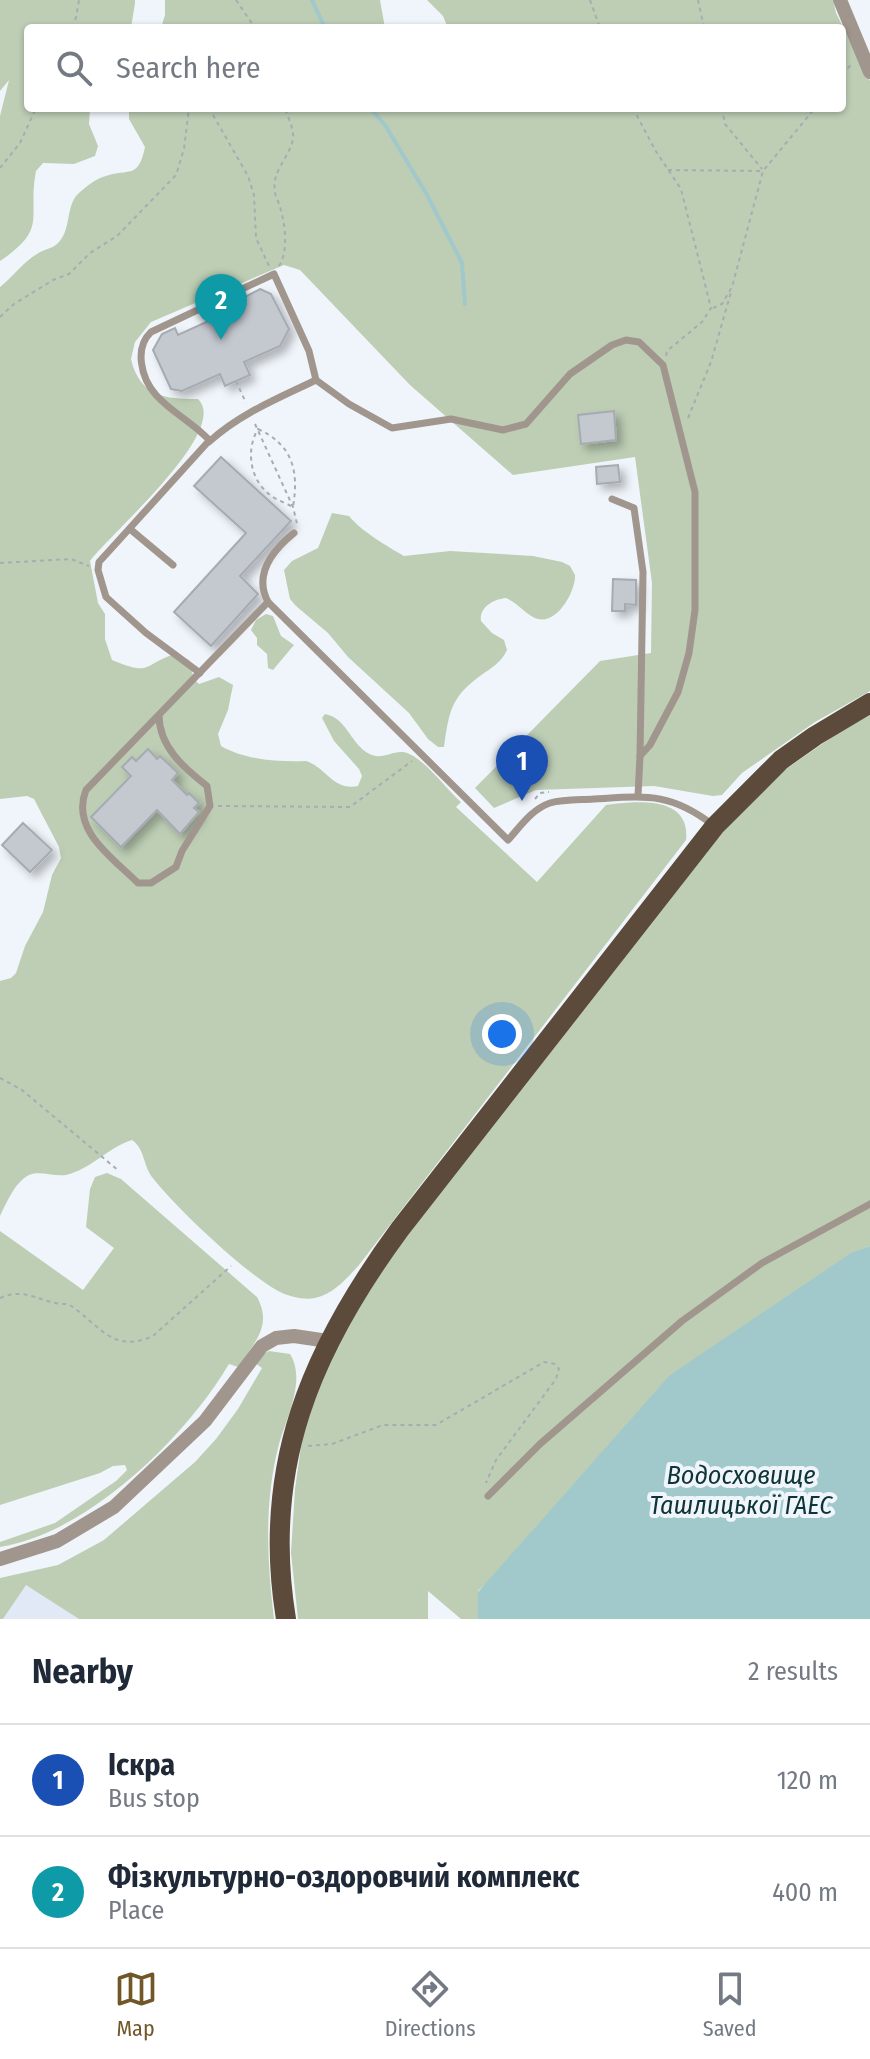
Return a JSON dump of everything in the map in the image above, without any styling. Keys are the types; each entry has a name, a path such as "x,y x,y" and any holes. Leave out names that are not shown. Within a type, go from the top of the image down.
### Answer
{"main road":[{"path":"286,1619 280,1573 280,1534 284,1485 292,1443 305,1397 328,1341 360,1285 400,1229 715,826 781,760 870,703"}],"street":[{"path":"840,0 870,72"},
{"path":"0,1559 57,1541 114,1507 205,1421 262,1346 285,1337 328,1341"}],"lane":[{"path":"210,441 156,395 143,367 143,340 151,332 274,274 309,351 316,380 349,404 392,428 451,419 503,430 526,424 570,374 612,345 626,340 639,342 663,365 695,492 696,560 693,630 678,692 650,745 640,756"},
{"path":"200,673 146,633 106,597 98,570 99,562 227,426 250,411 316,380"},
{"path":"612,499 634,508 643,572 638,796"},
{"path":"130,529 173,565"},
{"path":"294,533 282,543 266,565 261,589 268,602 508,840 536,810 550,803 638,796 667,799 692,809 715,826"},
{"path":"159,715 167,748 207,786 210,806 182,851 176,867 151,883 138,883 91,835 83,819 81,801 86,790 268,602"},
{"path":"488,1496 540,1444 682,1321 762,1263 870,1204"}],"path":[{"path":"75,24 79,0"},
{"path":"236,0 252,24"},
{"path":"590,0 599,24"},
{"path":"698,0 703,24"},
{"path":"0,168 20,143 34,112"},
{"path":"0,317 14,304 69,274 90,253 117,236 176,175 184,149 189,112"},
{"path":"211,112 248,176 254,195 256,238 274,274"},
{"path":"274,274 284,258 282,216 274,191 277,170 293,142 293,130 286,112"},
{"path":"635,112 681,189 711,308"},
{"path":"723,112 725,124 763,171"},
{"path":"681,435 711,362 763,171 812,112"},
{"path":"668,170 763,171"},
{"path":"663,365 667,351 702,322 711,308 722,304 732,287"},
{"path":"236,381 298,518 294,533"},
{"path":"258,429 275,437 289,457 296,491 293,507"},
{"path":"258,429 250,442 250,457 256,476 268,494 293,507"},
{"path":"0,563 71,559 98,570"},
{"path":"210,806 350,807 420,755"},
{"path":"531,804 540,793 554,792"},
{"path":"0,1078 22,1090 119,1171"},
{"path":"0,1298 13,1292 56,1305 68,1304 102,1333 119,1342 139,1340 153,1336 231,1266"},
{"path":"292,1443 325,1446 383,1425 436,1425 540,1364 552,1362 559,1368 556,1379 496,1460 485,1484 488,1496"}],"shaded area":[{"path":"26,1584 79,1619 3,1619"}],"green space":[{"path":"0,0 135,0 132,24 24,24 24,112 90,112 89,124 98,146 95,156 74,164 43,163 36,171 31,231 15,250 0,261 0,116 9,80 0,91"},
{"path":"165,0 380,0 384,24 162,24"},
{"path":"427,0 833,0 842,24 446,24 443,16"},
{"path":"846,33 870,81 870,691 815,722 742,773 722,795 654,786 536,790 494,808 475,788 600,661 651,653 652,583 635,457 513,475 410,385 300,270 284,265 151,322 135,342 131,359 135,372 147,388 165,396 198,399 204,414 198,434 184,457 90,561 98,603 105,614 105,639 112,660 141,668 175,654 189,660 194,679 199,684 219,677 233,685 228,710 218,734 221,746 230,751 251,757 306,761 342,785 358,786 362,776 359,769 334,741 322,718 325,714 338,720 371,755 410,754 461,802 456,807 537,882 606,805 632,802 659,804 680,815 685,825 686,840 359,1265 340,1285 315,1298 284,1294 249,1271 177,1205 152,1177 132,1140 75,1172 66,1175 29,1175 16,1187 0,1216 0,981 16,973 25,946 43,912 52,875 61,858 59,847 34,799 27,796 0,799 0,287 32,257 59,242 66,230 72,203 80,192 99,178 136,169 145,147 129,119 129,112 846,112"},
{"path":"332,513 349,516 367,533 404,556 450,551 533,556 562,562 570,566 575,575 564,604 545,619 534,617 506,598 492,602 485,608 481,621 504,640 507,650 499,662 470,684 457,699 450,715 444,747 438,747 428,739 409,713 290,599 284,570 292,561 318,548"},
{"path":"266,614 273,616 281,636 294,645 273,670 268,668 267,654 257,645 257,638 251,630 256,620"},
{"path":"870,714 870,1246 851,1254 478,1591 478,1619 461,1619 428,1591 428,1619 298,1619 291,1553 295,1489 304,1425 324,1370 383,1261 618,958 744,807 773,778"},
{"path":"107,1173 121,1179 257,1297 263,1317 260,1334 238,1367 229,1364 187,1422 131,1478 67,1523 33,1538 0,1547 0,1542 55,1523 127,1470 125,1465 113,1466 0,1505 0,1231 83,1290 114,1248 86,1227 90,1189 95,1177"},
{"path":"269,1351 290,1354 296,1376 296,1388 278,1448 270,1490 268,1555 274,1619 79,1619 26,1585 0,1619 0,1578 58,1565 104,1540 195,1462 216,1439 262,1368 255,1363"}],"water":[{"name":"Водосховище Ташлицької ГАЕС","path":"870,1246 870,1619 478,1619 478,1592 670,1375 851,1253"}],"building":[{"path":"260,289 271,294 289,329 280,346 244,362 250,375 225,386 220,374 182,391 171,389 153,350 162,334 175,328 178,335 246,304 243,298"},
{"path":"614,411 616,440 581,444 578,415"},
{"path":"221,457 291,521 240,576 258,594 211,646 174,612 246,533 194,486"},
{"path":"618,465 620,482 597,484 596,467"},
{"path":"613,579 636,580 636,605 625,604 625,611 612,611"},
{"path":"148,749 178,773 172,780 199,803 194,808 199,812 180,834 157,810 121,847 91,817 131,776 122,767 132,757 136,761"},
{"path":"23,823 52,850 30,872 2,845"}],"waterway":[{"path":"312,0 323,24"},
{"path":"374,112 385,125 427,195 462,263 465,304"}],"place":[{"name":"Фізкультурно-оздоровчий комплекс","path":"221,340"},
{"name":"Іскра","path":"522,801"}]}
